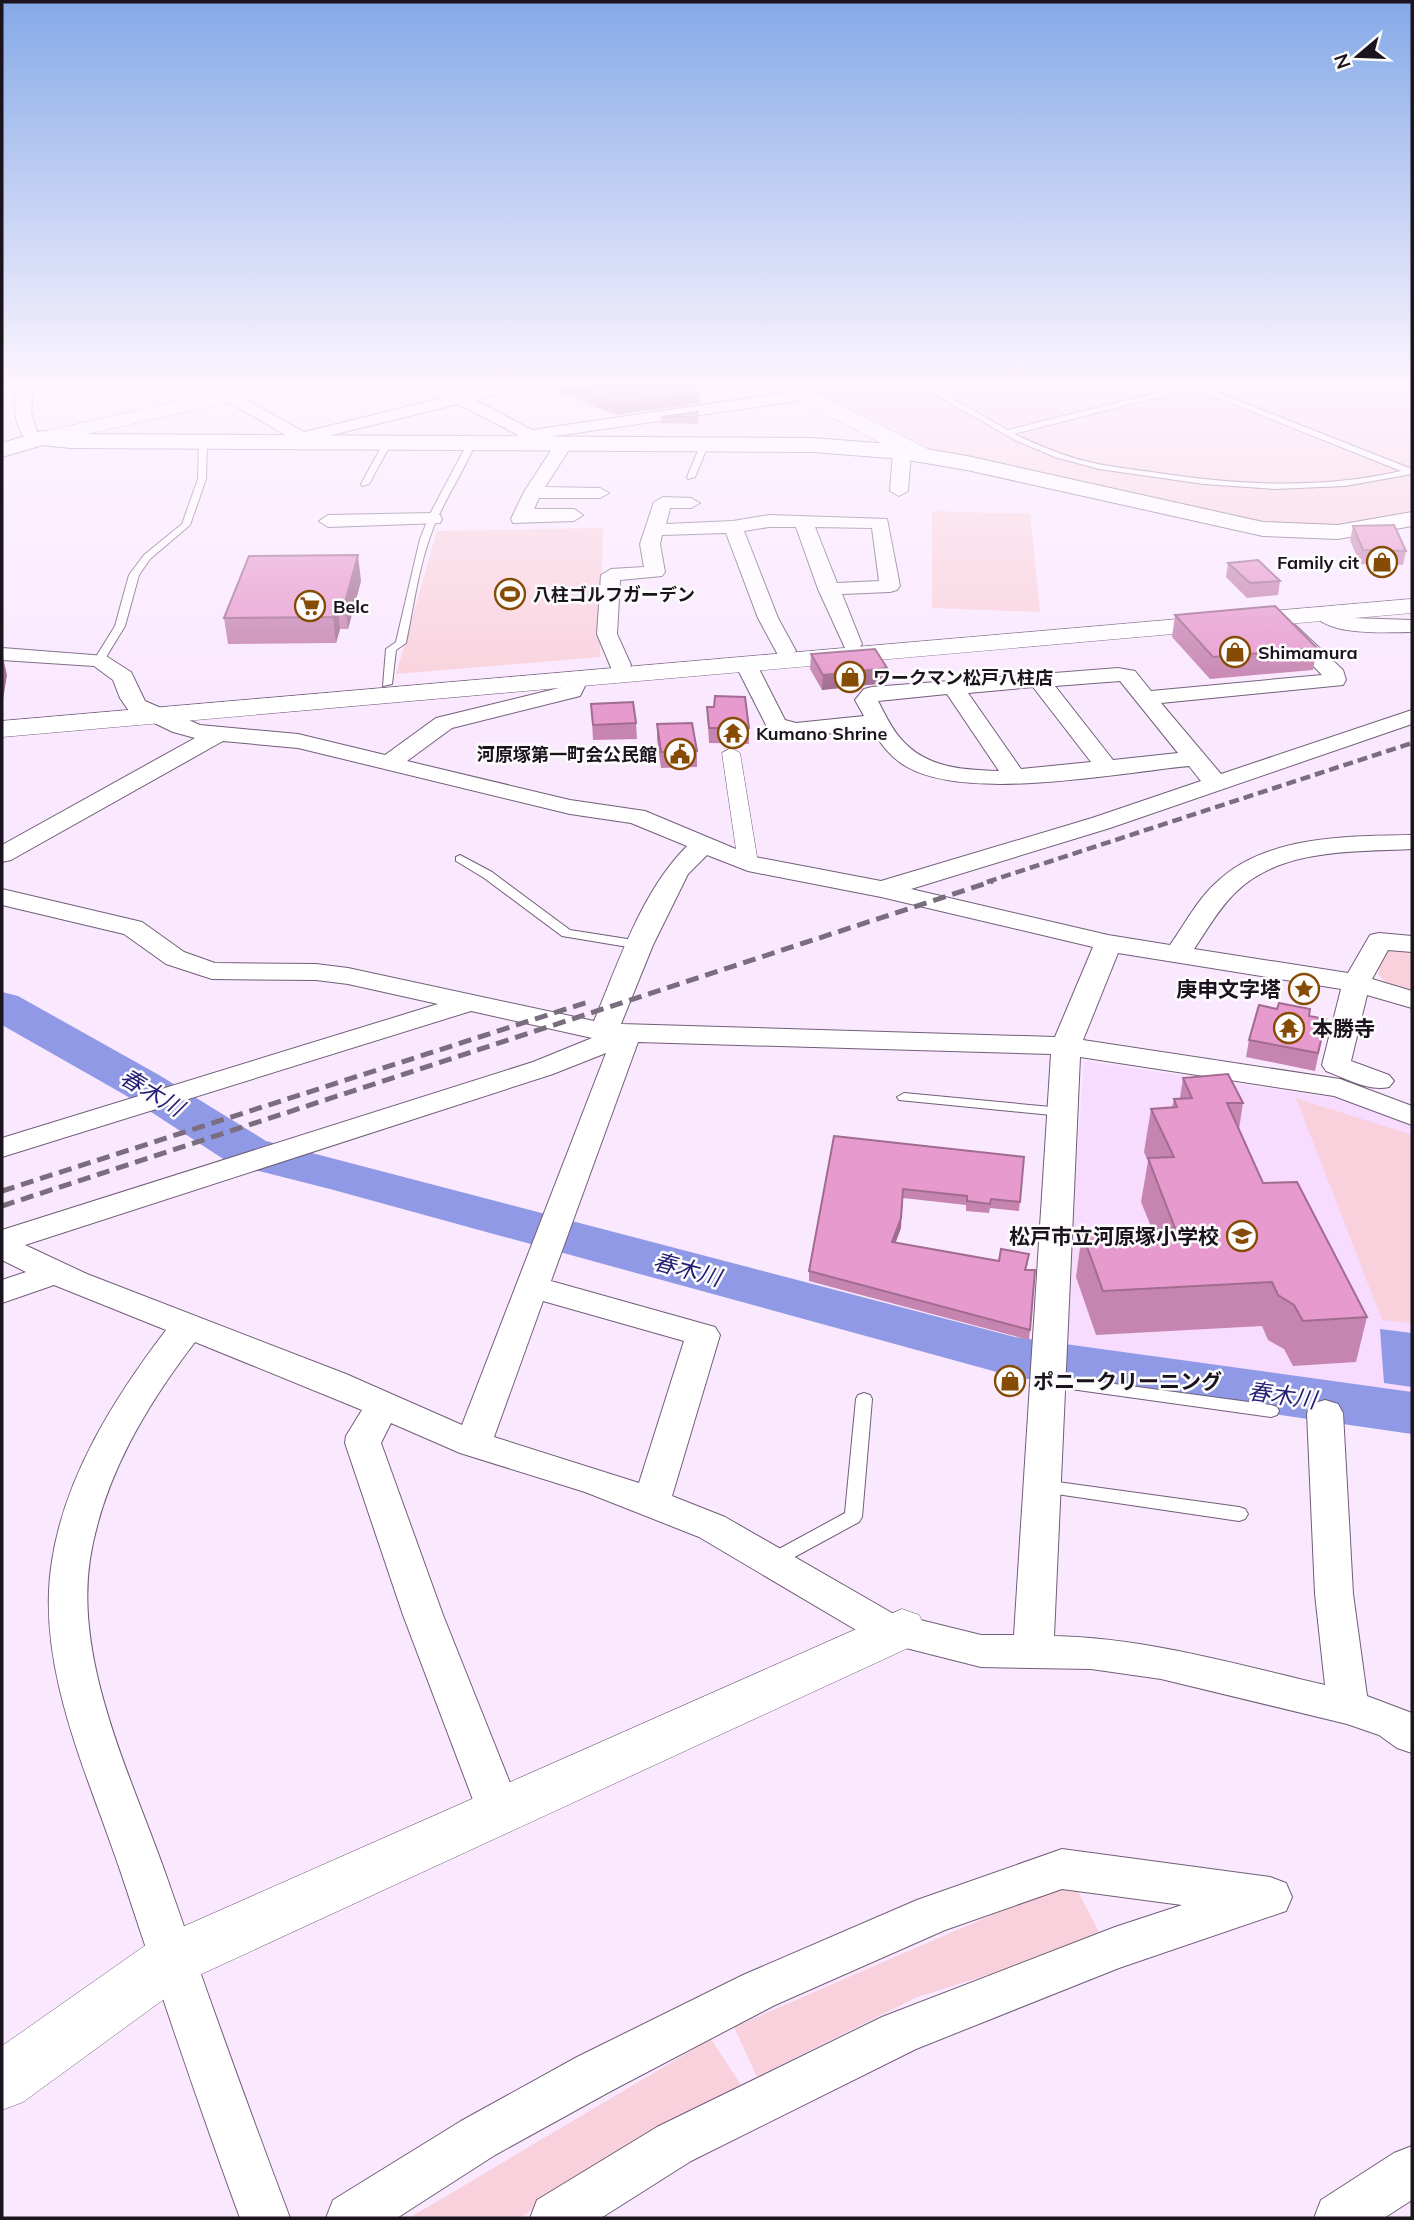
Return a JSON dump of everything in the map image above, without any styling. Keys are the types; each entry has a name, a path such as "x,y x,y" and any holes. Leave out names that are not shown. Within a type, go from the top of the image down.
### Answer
{"main road":[{"path":"1081,490 1264,529 1338,532 1412,519"}],"street":[{"path":"574,515 521,517 533,492 600,493"},
{"path":"620,665 607,634 611,575 655,572 650,544 663,502 691,503"},
{"path":"328,521 433,519"},
{"path":"654,530 733,527 769,521 880,523 890,586 828,589"},
{"path":"803,522 852,645"},
{"path":"733,527 768,618 785,651"},
{"path":"2,729 387,684 1412,600"},
{"path":"2,718 147,711 571,679 1412,606"},
{"path":"1322,613 1328,619 1340,622 1412,626"},
{"path":"1145,698 1335,681 1335,675 1274,616"},
{"path":"2,654 99,660 124,677 131,698 147,711 181,727 215,736 277,737 570,807 636,816 748,863 881,889 1108,943 1356,983 1412,1000"},
{"path":"746,664 776,724 783,728 795,730 879,721"},
{"path":"1196,758 1015,777 973,777 931,769 902,753 891,742 866,700 872,694 1118,674 1127,677 1196,758 1216,784"},
{"path":"389,763 444,723 572,691 571,679"},
{"path":"1038,679 1107,767"},
{"path":"953,687 1015,777"},
{"path":"881,889 1088,827 1412,718"},
{"path":"2,855 215,736"},
{"path":"731,753 748,863"},
{"path":"1178,953 1228,884 1263,863 1325,846 1412,842"},
{"path":"473,1444 562,1208 639,945 677,871 703,845"},
{"path":"2,897 132,928 175,958 212,971 316,972 615,1033 1066,1046 1339,1088 1412,1116"},
{"path":"1412,944 1379,941 1356,983 1336,1065 1412,1094"},
{"path":"1033,1652 1066,1046 1108,943"},
{"path":"2,1147 468,1003"},
{"path":"2,1241 544,1068 615,1033"},
{"path":"2,1247 55,1273 189,1325 473,1444 598,1482 712,1527 882,1626 981,1651 1091,1653 1161,1663 1349,1707 1394,1723 1412,1736"},
{"path":"2,1292 55,1273"},
{"path":"532,1287 703,1335 651,1503"},
{"path":"189,1325 162,1359 106,1451 85,1499 70,1562 69,1630 81,1696 186,2003 265,2218"},
{"path":"384,1405 364,1436 363,1443 422,1615 500,1813"},
{"path":"1325,1413 1334,1594 1349,1707"},
{"path":"2,2081 173,1959 902,1629"},
{"path":"351,2218 478,2138 594,2074 759,1990 933,1914 1062,1869 1270,1897 1115,1948 899,2033 674,2144 555,2218"},
{"path":"1339,2218 1412,2171"}],"lane":[{"path":"99,660 120,626 134,575 147,556 186,526 198,490"},
{"path":"387,684 391,649 401,643 433,519 447,490"},
{"path":"460,859 488,875 566,933 639,945"},
{"path":"904,1097 1062,1112"},
{"path":"1048,1366 1271,1411"},
{"path":"770,1562 853,1517 864,1399"},
{"path":"1042,1485 1239,1514"}],"shaded area":[{"path":"1107,490 1412,490 1412,512 1343,525 1268,524"},
{"path":"932,511 1030,514 1040,612 932,608"},
{"name":"八柱ゴルフガーデン","path":"603,528 600,657 396,674 437,531"},
{"path":"1385,946 1412,947 1412,991 1386,983 1378,974"},
{"name":"松戸市立河原塚小学校","path":"1084,1061 1341,1099 1412,1126 1412,1399 1063,1345"},
{"path":"1296,1098 1412,1135 1412,1323 1382,1320"},
{"path":"1072,1880 1102,1938 915,1998 757,2077 734,2027"},
{"path":"711,2039 741,2085 519,2218 409,2218"}],"water":[{"path":"1380,1329 1412,1333 1412,1387 1384,1383"}],"building":[{"path":"1394,525 1406,551 1363,550 1353,526"},
{"path":"358,555 345,602 337,602 333,617 224,618 249,556"},
{"path":"1258,560 1280,581 1250,583 1228,563"},
{"path":"1275,606 1317,648 1213,657 1175,615"},
{"path":"875,649 887,668 823,675 811,654"},
{"path":"715,696 745,697 749,728 709,728 707,707 714,707"},
{"path":"633,702 636,723 593,725 591,704"},
{"path":"692,723 697,751 661,752 657,724"},
{"path":"1279,1003 1310,1009 1309,1016 1326,1019 1318,1053 1249,1040 1259,1005 1277,1009"},
{"path":"1228,1074 1243,1103 1227,1103 1263,1183 1297,1182 1367,1317 1303,1321 1294,1305 1278,1295 1272,1282 1103,1291 1082,1233 1175,1228 1148,1158 1174,1157 1151,1109 1177,1107 1174,1099 1192,1098 1183,1078"},
{"path":"834,1136 1024,1157 1020,1202 991,1199 990,1204 967,1201 967,1196 903,1189 901,1218 892,1242 999,1261 1001,1249 1029,1254 1025,1270 1035,1270 1030,1330 809,1271"}],"waterway":[{"name":"春木川","path":"2,1006 142,1085 249,1153 340,1175 1015,1357 1412,1413"}],"railway":[{"path":"987,882 1412,743"},
{"path":"2,1206 993,881"},
{"path":"2,1191 591,1001"}],"place":[{"name":"Family cit","path":"1382,562"},
{"name":"八柱ゴルフガーデン","path":"510,594"},
{"name":"Belc","path":"310,606"},
{"name":"Shimamura","path":"1235,652"},
{"name":"ワークマン松戸八柱店","path":"850,677"},
{"name":"Kumano Shrine","path":"733,733"},
{"name":"河原塚第一町会公民館","path":"680,754"},
{"name":"庚申文字塔","path":"1304,989"},
{"name":"本勝寺","path":"1289,1028"},
{"name":"松戸市立河原塚小学校","path":"1242,1236"},
{"name":"ポニークリーニング","path":"1010,1381"}]}
